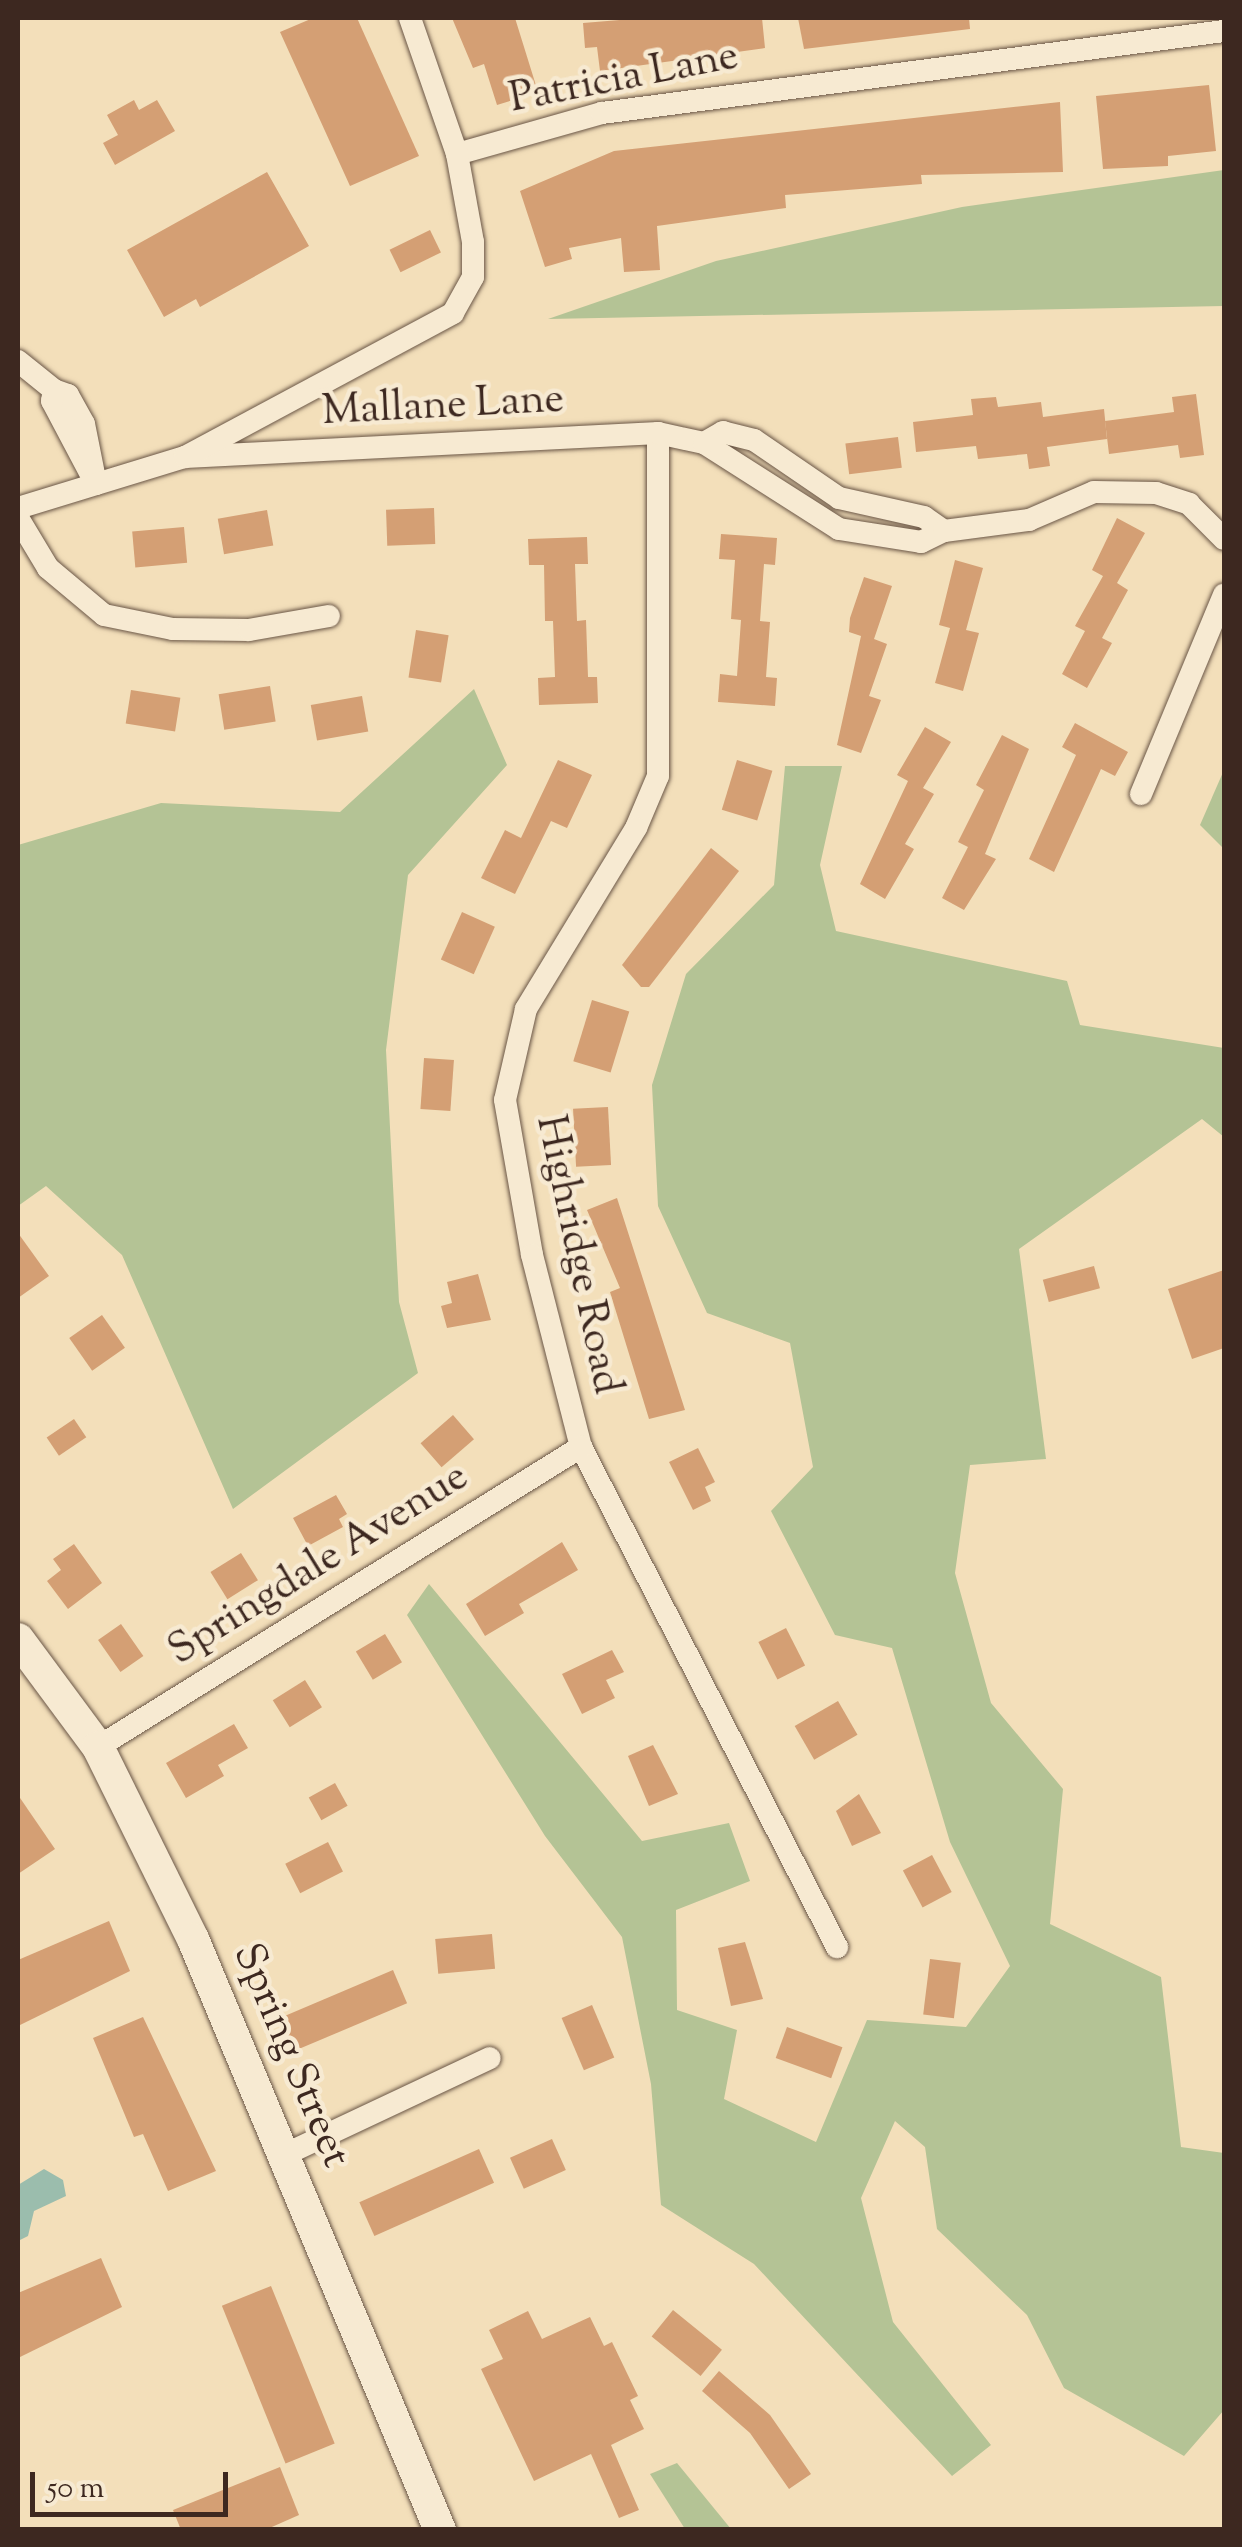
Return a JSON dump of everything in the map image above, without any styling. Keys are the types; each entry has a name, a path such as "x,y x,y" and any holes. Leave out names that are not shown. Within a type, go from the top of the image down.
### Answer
{"main road":[{"name":"Spring Street","path":"18,1639 98,1747 286,2154 440,2529"}],"street":[{"name":"Mallane Lane","path":"18,508 185,457 453,313 473,277 457,154 410,18"},
{"name":"Patricia Lane","path":"457,154 602,113 1224,31"},
{"path":"18,361 54,390 68,395 84,424 96,484"},
{"name":"Mallane Lane","path":"704,443 724,432 754,440 839,498 924,517 944,531"},
{"name":"Mallane Lane","path":"185,457 658,433 704,443 839,529 921,542 944,531 1029,520 1094,492 1156,493 1189,504 1224,539"},
{"name":"Highridge Road","path":"658,433 658,776 636,828 526,1009 505,1100 532,1255 580,1448 837,1948"},
{"path":"18,518 48,568 104,615 173,629 249,630 330,616"},
{"path":"1141,794 1224,594"},
{"name":"Springdale Avenue","path":"98,1747 580,1448"},
{"path":"286,2154 490,2058"}],"shaded area":[{"path":"1224,170 1224,306 548,319 716,261 962,207"},
{"path":"474,689 507,765 408,875 386,1050 399,1302 418,1373 233,1509 122,1255 46,1186 18,1206 18,845 161,803 340,812"},
{"path":"785,766 842,766 820,865 836,931 1067,981 1080,1025 1224,1048 1224,1137 1202,1119 1019,1249 1046,1459 970,1465 955,1573 991,1703 1063,1789 1050,1924 1161,1977 1181,2147 1224,2153 1224,2410 1184,2456 1064,2388 1027,2315 937,2229 925,2147 895,2121 861,2198 893,2322 991,2445 952,2476 754,2264 661,2205 651,2084 622,1937 545,1836 407,1615 429,1584 642,1841 729,1823 750,1881 676,1910 677,2010 737,2030 724,2099 816,2142 867,2020 966,2027 1010,1966 950,1842 892,1648 835,1635 771,1511 813,1467 790,1343 707,1313 658,1206 652,1085 686,974 774,885"},
{"path":"1224,770 1224,849 1200,825"},
{"path":"44,2169 63,2180 66,2196 34,2211 28,2236 18,2241 18,2185"},
{"path":"677,2463 731,2529 685,2529 650,2474"}],"building":[{"path":"313,18 357,18 419,156 350,186 280,32"},
{"path":"452,18 515,18 538,92 497,105 484,64 473,68"},
{"path":"644,18 762,18 765,48 600,71 597,47 585,48 583,23"},
{"path":"798,18 969,18 970,29 804,49"},
{"path":"1209,85 1216,151 1168,156 1168,166 1103,169 1096,96"},
{"path":"134,100 139,110 157,100 175,131 115,165 103,143 118,135 107,115"},
{"path":"1060,102 1063,172 921,175 922,184 785,195 786,208 657,226 660,270 624,272 621,238 569,248 572,259 545,267 520,191 614,151"},
{"path":"267,172 309,246 200,307 196,299 164,317 127,250"},
{"path":"430,230 441,252 401,272 390,250"},
{"path":"1196,394 1204,455 1180,458 1178,445 1109,454 1105,421 1174,412 1172,397"},
{"path":"996,397 998,407 1041,402 1043,417 1104,409 1107,439 1047,447 1050,466 1029,469 1027,454 978,459 976,446 916,452 913,422 973,415 971,399"},
{"path":"898,437 902,468 849,474 845,443"},
{"path":"434,508 435,544 387,546 386,510"},
{"path":"267,510 273,545 224,554 218,519"},
{"path":"1117,518 1145,533 1117,583 1128,590 1102,638 1112,643 1087,688 1062,674 1085,631 1075,626 1103,576 1092,570"},
{"path":"184,527 187,563 135,567 132,532"},
{"path":"721,534 777,538 775,565 764,564 760,621 770,622 766,677 777,678 775,706 718,702 720,674 737,676 741,620 731,619 735,560 719,559"},
{"path":"587,537 588,564 575,564 577,621 586,620 588,677 597,677 598,703 539,705 538,678 555,677 553,621 545,621 544,565 529,565 528,539"},
{"path":"955,560 983,568 966,630 979,633 963,691 935,683 950,628 939,625"},
{"path":"864,577 892,586 874,639 887,644 869,696 881,700 861,753 837,745 861,636 849,632 850,618"},
{"path":"416,630 449,635 441,683 408,677"},
{"path":"270,686 276,722 224,730 219,694"},
{"path":"131,690 180,698 175,731 126,724"},
{"path":"362,696 368,731 317,740 311,705"},
{"path":"1075,723 1128,752 1115,776 1101,769 1054,872 1029,859 1076,755 1062,747"},
{"path":"925,727 951,742 923,788 934,794 905,844 914,849 885,899 860,884 908,781 897,775"},
{"path":"1002,735 1029,749 985,854 996,859 964,910 942,898 968,847 958,842 984,790 976,785"},
{"path":"558,760 592,775 567,828 551,821 515,894 481,878 505,830 521,838"},
{"path":"737,760 772,771 757,821 722,810"},
{"path":"711,848 739,871 649,987 641,987 622,965"},
{"path":"462,912 495,927 474,974 441,960"},
{"path":"592,1000 629,1011 611,1073 573,1061"},
{"path":"424,1058 454,1060 450,1111 420,1109"},
{"path":"608,1107 611,1165 576,1167 573,1109"},
{"path":"617,1198 685,1410 649,1419 610,1292 620,1288 587,1210"},
{"path":"18,1233 49,1276 18,1298"},
{"path":"1094,1266 1100,1288 1049,1302 1043,1280"},
{"path":"1224,1270 1224,1348 1192,1359 1168,1289"},
{"path":"478,1274 491,1320 447,1328 441,1306 452,1303 447,1282"},
{"path":"102,1315 125,1348 92,1371 69,1338"},
{"path":"453,1415 474,1439 442,1467 421,1443"},
{"path":"74,1419 86,1437 59,1456 47,1437"},
{"path":"698,1448 715,1482 705,1487 711,1501 693,1510 669,1462"},
{"path":"336,1495 347,1514 339,1519 343,1527 308,1546 293,1518"},
{"path":"562,1542 578,1570 519,1604 524,1613 485,1636 466,1604"},
{"path":"74,1544 102,1583 68,1609 47,1581 61,1570 53,1559"},
{"path":"241,1553 258,1580 227,1599 210,1572"},
{"path":"121,1624 143,1656 120,1672 98,1640"},
{"path":"786,1628 805,1665 777,1679 758,1642"},
{"path":"385,1634 402,1662 373,1680 356,1652"},
{"path":"612,1650 624,1672 606,1680 615,1698 582,1714 562,1674"},
{"path":"305,1680 322,1707 290,1727 273,1700"},
{"path":"838,1701 858,1735 814,1760 795,1726"},
{"path":"234,1724 248,1748 218,1765 224,1776 186,1798 166,1763"},
{"path":"653,1745 678,1794 649,1806 628,1756"},
{"path":"335,1783 348,1806 321,1820 309,1798"},
{"path":"859,1794 881,1833 852,1846 836,1811"},
{"path":"18,1795 55,1849 18,1874"},
{"path":"328,1842 343,1871 300,1893 285,1864"},
{"path":"932,1855 952,1892 923,1908 903,1870"},
{"path":"109,1921 130,1971 18,2026 18,1960"},
{"path":"492,1934 495,1969 438,1974 435,1939"},
{"path":"745,1942 763,1999 731,2006 718,1948"},
{"path":"930,1959 961,1963 954,2018 923,2015"},
{"path":"393,1970 407,2003 291,2052 277,2019"},
{"path":"592,2005 614,2057 584,2070 562,2018"},
{"path":"143,2017 216,2171 168,2191 143,2134 134,2137 93,2038"},
{"path":"787,2027 842,2047 831,2078 776,2058"},
{"path":"552,2139 566,2170 524,2189 510,2158"},
{"path":"479,2149 494,2183 374,2236 359,2202"},
{"path":"101,2258 122,2307 18,2358 18,2293"},
{"path":"271,2286 335,2444 286,2463 222,2306"},
{"path":"673,2310 722,2350 701,2376 652,2336"},
{"path":"528,2311 542,2339 590,2317 604,2346 612,2342 638,2396 630,2400 644,2429 611,2445 639,2510 619,2518 591,2454 534,2481 481,2369 503,2359 489,2330"},
{"path":"719,2371 770,2415 811,2474 789,2489 750,2433 702,2391"},
{"path":"280,2467 299,2515 265,2530 181,2530 173,2510"}]}
